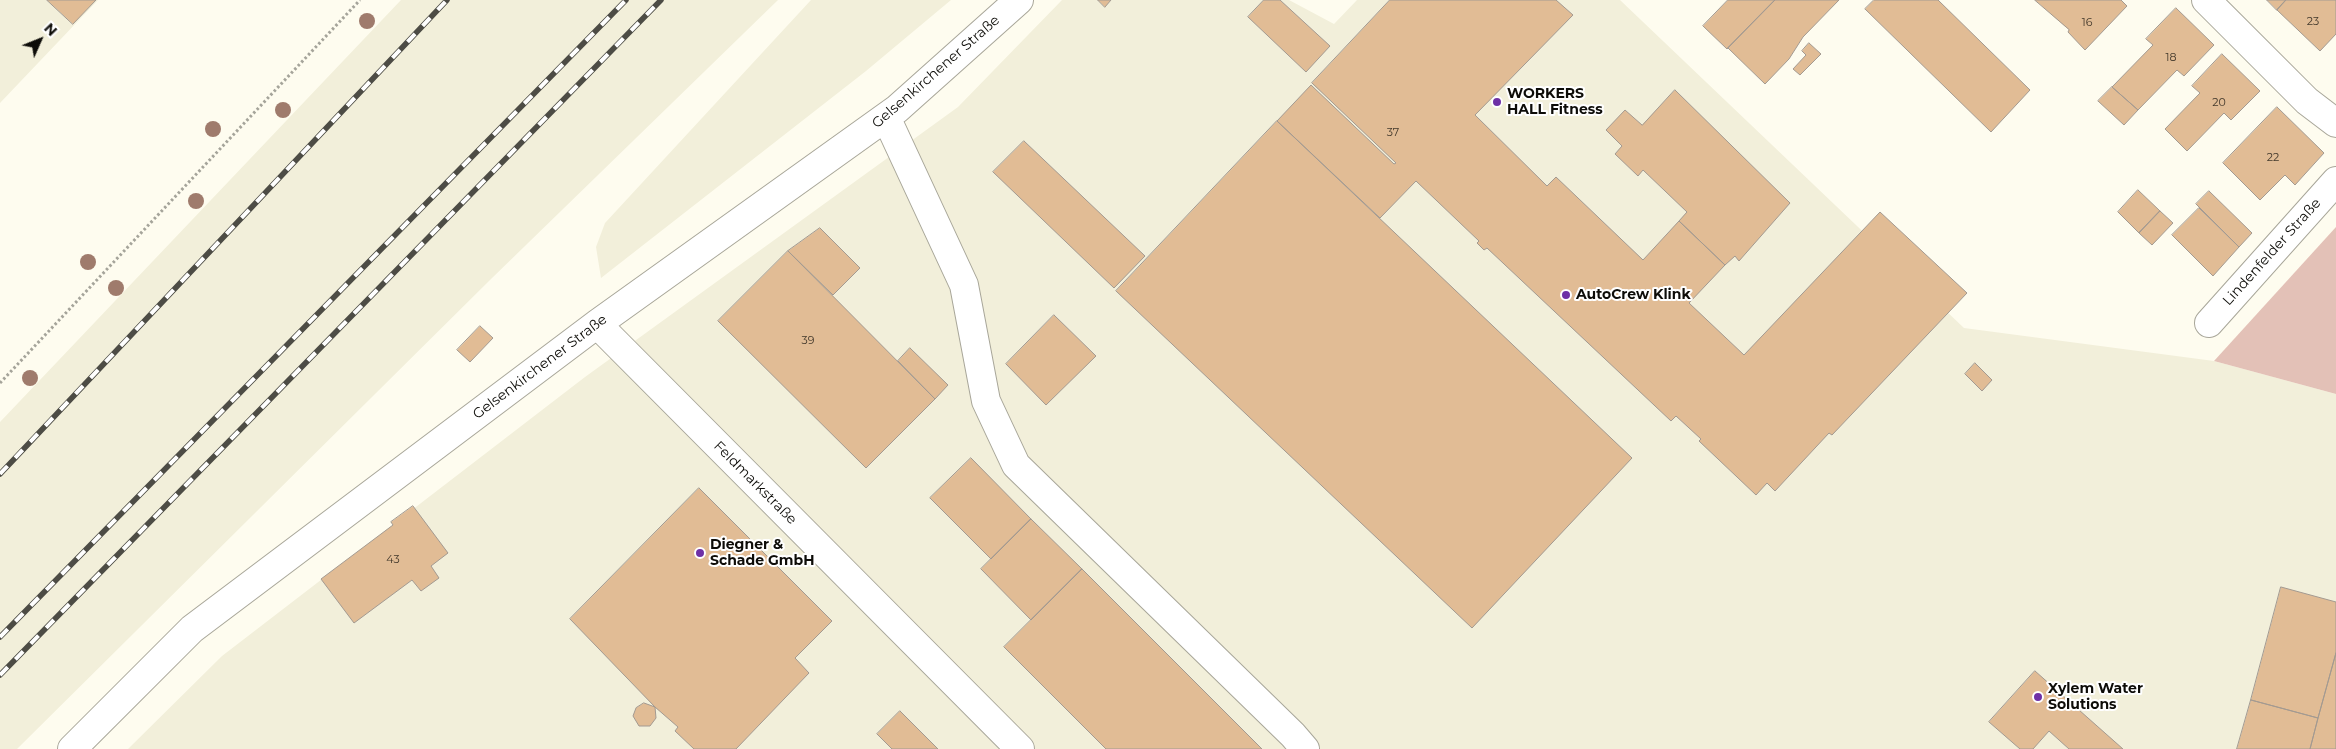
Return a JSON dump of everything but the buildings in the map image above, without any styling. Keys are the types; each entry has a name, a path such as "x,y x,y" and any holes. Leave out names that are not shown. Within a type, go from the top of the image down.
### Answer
{"street":[{"name":"Gelsenkirchener Straße","path":"72,749 192,629 597,324 886,117 1019,0"},
{"path":"2206,0 2307,101 2336,123"},
{"path":"886,117 964,285 986,401 1016,465 1293,735 1305,749"},
{"name":"Lindenfelder Straße","path":"2209,323 2336,181"},
{"name":"Feldmarkstraße","path":"597,324 1020,749"}],"path":[{"path":"0,382 360,0"}],"shaded area":[{"path":"0,0 98,0 0,103"},
{"path":"401,0 778,0 490,280 17,749 0,749 0,422"},
{"path":"811,0 951,0 866,71 601,278 596,247 605,223"},
{"path":"1062,0 1289,0 1334,24 1357,0 1620,0 1964,328 2214,361 2336,394 2336,749 128,749 222,656 585,377 958,107"},
{"path":"2336,227 2336,394 2214,361"}],"railway":[{"path":"0,474 447,0"},
{"path":"0,637 626,0"},
{"path":"0,675 661,0"}],"place":[{"name":"WORKERS HALL Fitness","path":"1497,102"},
{"name":"AutoCrew Klink","path":"1566,295"},
{"name":"Diegner & Schade GmbH","path":"700,553"},
{"name":"Xylem Water Solutions","path":"2038,697"}]}
